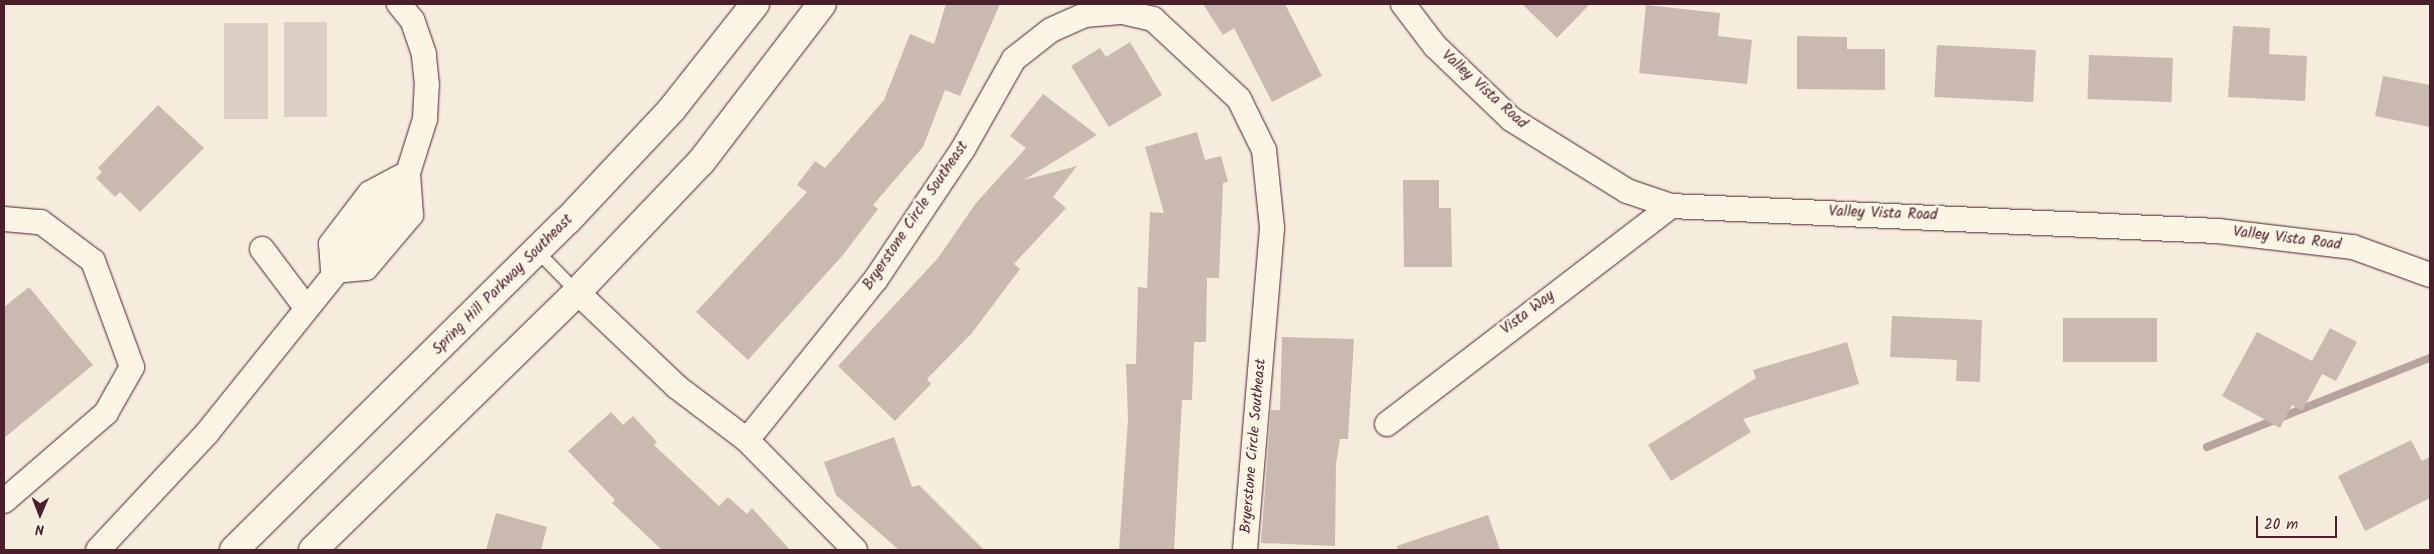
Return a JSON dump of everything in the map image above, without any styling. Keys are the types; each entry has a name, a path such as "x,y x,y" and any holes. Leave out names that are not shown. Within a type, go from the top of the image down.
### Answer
{"street":[{"path":"333,272 366,268 411,215 408,173 425,119 427,85 424,54 412,20 399,4"},
{"name":"Spring Hill Parkway Southeast","path":"234,550 538,251 672,110 755,4"},
{"path":"313,550 576,292 701,162 822,4"},
{"name":"Valley Vista Road","path":"1403,4 1434,46 1511,119 1627,191 1671,206 2218,230 2353,247 2430,275"},
{"name":"Bryerstone Circle Southeast","path":"748,440 876,279 963,149 1014,59 1051,30 1085,15 1123,12 1153,19 1239,99 1264,150 1272,228 1245,550"},
{"path":"98,550 165,483 333,272 331,244 370,193 408,173"},
{"name":"Vista Way","path":"1387,424 1671,206"},
{"path":"4,219 41,222 93,262 132,368 106,413 4,501"},
{"path":"262,249 305,306"},
{"path":"576,292 677,387 748,440 855,550"}],"lane":[{"path":"538,251 576,292"}],"shaded area":[{"path":"284,22 327,22 327,117 284,117"},
{"path":"224,23 268,23 268,119 224,119"}],"building":[{"path":"946,4 1000,4 960,96 945,90 923,147 873,205 878,209 842,256 748,360 696,312 807,192 797,185 815,161 825,168 884,100 910,34 934,44"},
{"path":"1203,4 1285,4 1322,76 1272,102 1234,28 1223,35"},
{"path":"1522,4 1590,4 1557,38"},
{"path":"1646,5 1720,13 1718,36 1752,40 1747,84 1639,73"},
{"path":"2233,26 2270,28 2269,54 2307,56 2305,101 2228,97"},
{"path":"1797,36 1847,37 1847,49 1885,49 1885,90 1797,89"},
{"path":"1130,42 1162,95 1109,127 1071,66 1100,48 1106,57"},
{"path":"1937,45 2036,50 2033,102 1934,97"},
{"path":"2089,55 2173,58 2171,102 2087,99"},
{"path":"2383,76 2430,85 2430,127 2375,116"},
{"path":"1043,94 1097,135 1024,180 1077,166 1053,197 1066,208 1014,264 1020,269 972,333 927,379 931,384 895,421 838,366 938,258 976,203 1026,148 1010,136"},
{"path":"158,105 204,148 140,212 120,192 115,197 96,178 102,172 98,168"},
{"path":"1197,132 1205,160 1221,156 1228,182 1223,183 1219,278 1207,278 1206,342 1194,342 1192,400 1182,400 1174,550 1119,550 1128,419 1126,364 1136,364 1138,287 1147,288 1150,212 1164,213 1145,147"},
{"path":"1403,180 1439,180 1439,208 1451,208 1452,267 1404,267"},
{"path":"29,287 93,365 4,438 4,307"},
{"path":"1892,316 1982,320 1980,382 1956,381 1957,360 1890,357"},
{"path":"2063,318 2157,318 2157,362 2063,362"},
{"path":"2330,328 2357,342 2336,381 2322,374 2302,411 2292,405 2280,428 2222,396 2257,332 2312,361"},
{"path":"1282,337 1354,339 1348,439 1340,439 1336,464 1335,546 1261,543 1271,410 1280,410"},
{"path":"1847,342 1859,384 1743,419 1751,432 1671,481 1648,445 1756,378 1753,370"},
{"path":"611,412 623,425 633,416 657,442 654,445 719,506 728,497 747,514 752,508 790,550 662,550 612,503 615,500 568,451"},
{"path":"894,437 912,487 919,485 984,550 899,550 836,495 824,462"},
{"path":"2411,440 2422,461 2430,457 2430,498 2365,531 2338,476"},
{"path":"496,513 547,527 541,550 486,550"},
{"path":"1488,515 1500,550 1397,550 1397,546"}],"waterway":[{"path":"2207,447 2430,358"}]}
